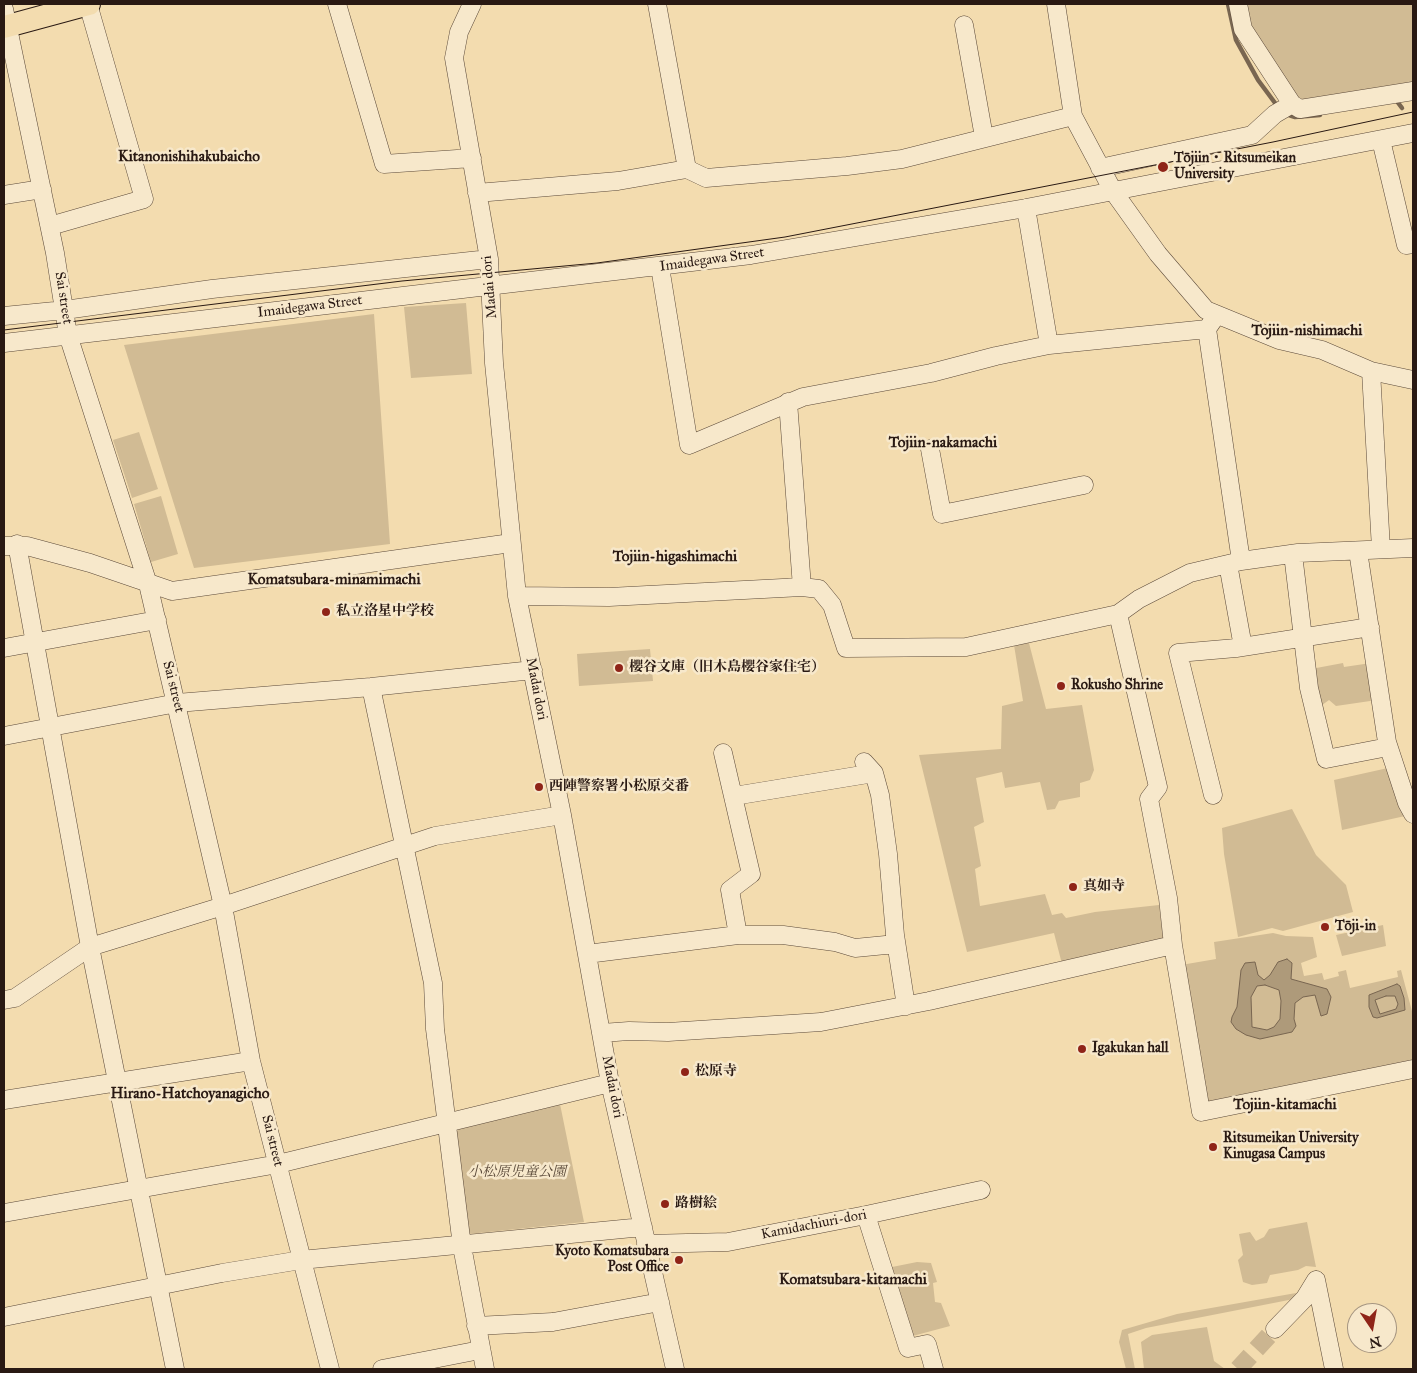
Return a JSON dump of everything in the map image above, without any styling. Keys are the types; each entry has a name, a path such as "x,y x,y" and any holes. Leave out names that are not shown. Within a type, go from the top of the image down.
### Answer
{"main road":[{"path":"5,21 89,4"}],"street":[{"path":"50,226 144,199 89,4"},
{"path":"336,4 384,164 472,158"},
{"name":"Madai dori","path":"472,4 459,32 454,58 489,258 494,363 517,596 562,815 610,1083 675,1369"},
{"path":"657,4 687,169"},
{"path":"1056,4 1073,116 1112,191 1158,254 1206,310 1212,323 1243,647"},
{"path":"1238,4 1243,29 1284,109"},
{"name":"Sai street","path":"5,21 50,226 68,335 148,584 224,906 251,1061 330,1369"},
{"path":"964,25 984,138"},
{"path":"1100,168 1252,135 1284,109 1300,109 1413,91"},
{"path":"477,193 618,181 687,169 706,178 847,166 902,159 1073,116"},
{"name":"Imaidegawa Street","path":"4,343 660,267 796,248 1026,208 1413,134"},
{"path":"1381,140 1406,245 1413,244"},
{"path":"4,195 42,190"},
{"path":"1026,208 1048,345"},
{"path":"4,316 65,310 212,289 489,258"},
{"path":"660,267 689,445 803,397 931,373 1048,345 1212,323 1322,350 1371,371 1413,380"},
{"path":"1371,371 1381,549"},
{"path":"788,402 802,587"},
{"path":"930,449 942,514 1084,485"},
{"path":"175,1369 90,947 35,642 10,545 90,563 172,591 511,543"},
{"path":"517,596 609,597 802,587 819,588 832,605 846,648 966,646 1118,614 1139,600 1190,573 1234,562 1293,554 1413,548"},
{"path":"1358,551 1388,747 1413,814"},
{"path":"1293,554 1299,622 1303,637 1309,688 1326,759 1388,747"},
{"path":"1118,614 1158,787 1149,799 1168,898 1173,946 1201,1112 1413,1069"},
{"path":"4,648 156,620"},
{"path":"1212,795 1178,653 1243,647 1370,626"},
{"path":"4,736 177,703 371,687 532,670"},
{"path":"371,687 406,846 433,982 436,1029 462,1246 485,1369"},
{"path":"723,753 751,874 730,890 738,935"},
{"path":"734,796 869,767 880,795 888,854 896,944 906,1006"},
{"path":"4,1000 15,998 90,947 224,906 435,836 562,815"},
{"path":"587,954 738,935 783,935 836,942 855,948 896,944"},
{"path":"602,1033 629,1031 668,1032 780,1026 829,1020 906,1006 1173,946"},
{"path":"4,1100 251,1061"},
{"path":"4,1213 278,1164 610,1083"},
{"name":"Kamidachiuri-dori","path":"4,1317 301,1260 462,1246 644,1236 728,1242 980,1190"},
{"path":"866,1215 908,1348 927,1344 934,1369"},
{"path":"1275,1329 1305,1298 1316,1280 1334,1369"},
{"path":"476,1326 553,1322 660,1302"},
{"path":"382,1369 480,1350"}],"green space":[{"path":"1242,4 1413,4 1413,89 1301,105 1250,39"},
{"path":"466,303 472,374 411,378 404,307"},
{"path":"374,314 390,544 194,568 124,345"},
{"path":"139,432 158,489 132,498 113,440"},
{"path":"161,496 178,554 151,562 134,504"},
{"path":"1029,643 1046,709 1082,705 1094,770 1090,780 1080,783 1080,797 1059,801 1055,809 1047,810 1040,782 1005,788 1002,772 976,778 984,822 974,827 981,866 975,869 980,906 1045,894 1052,915 1062,913 1066,918 1095,912 1159,905 1164,943 1062,964 1054,933 967,952 919,755 1001,749 1002,706 1023,701 1014,645"},
{"path":"650,649 653,681 579,686 577,654"},
{"path":"1343,663 1344,667 1371,663 1377,700 1336,706 1329,700 1318,708 1311,669"},
{"path":"1388,768 1405,816 1342,830 1334,780"},
{"path":"1292,809 1316,855 1346,885 1353,912 1283,931 1272,928 1238,937 1224,854 1222,828"},
{"path":"1383,925 1386,946 1342,956 1336,935"},
{"path":"1273,933 1286,936 1313,937 1317,957 1301,963 1304,976 1322,973 1324,980 1339,976 1338,972 1346,970 1350,988 1398,977 1397,971 1401,970 1413,1015 1413,1066 1206,1109 1181,965 1216,959 1214,942"},
{"name":"小松原児童公園","path":"560,1104 584,1222 469,1234 455,1134 461,1126"},
{"path":"1307,1222 1316,1267 1306,1266 1298,1270 1270,1275 1267,1283 1252,1285 1243,1282 1238,1260 1243,1255 1239,1234 1250,1232 1256,1241 1264,1237 1269,1229"},
{"path":"917,1262 931,1263 937,1282 933,1283 935,1302 941,1303 950,1326 909,1337 887,1268"},
{"path":"1296,1293 1299,1298 1146,1328 1128,1334 1135,1369 1126,1369 1119,1342 1122,1330 1177,1314"},
{"path":"1207,1327 1214,1361 1225,1369 1144,1369 1141,1342 1152,1335"}],"shaded area":[{"path":"1287,959 1292,963 1291,979 1327,989 1331,997 1327,1014 1321,1016 1315,995 1303,997 1295,1003 1294,1019 1296,1026 1292,1032 1260,1039 1246,1035 1236,1029 1231,1022 1237,1007 1241,970 1245,963 1255,962 1258,975 1264,980 1270,975 1278,962","holes":["1265,985 1279,990 1281,1001 1280,1019 1274,1027 1267,1030 1252,1027 1251,997 1257,986"]},
{"path":"1397,984 1400,986 1404,998 1405,1010 1377,1018 1373,1017 1369,1007 1369,995","holes":["1386,996 1395,996 1398,1004 1396,1009 1380,1014 1375,1000"]}],"waterway":[{"path":"1228,4 1236,40 1258,80 1278,107"},
{"path":"1396,100 1402,108"},
{"path":"1286,114 1295,117 1320,115"}],"tunnel":[{"path":"1238,1369 1275,1329"}],"tram line":[{"path":"4,330 402,281 597,263 785,237 1273,142 1413,112"}],"place":[{"name":"Tōjiin・Ritsumeikan University","path":"1163,167"},
{"name":"私立洛星中学校","path":"326,612"},
{"name":"櫻谷文庫（旧木島櫻谷家住宅）","path":"619,668"},
{"name":"Rokusho Shrine","path":"1061,686"},
{"name":"西陣警察署小松原交番","path":"539,787"},
{"name":"真如寺","path":"1073,887"},
{"name":"Tōji-in","path":"1325,927"},
{"name":"Igakukan hall","path":"1082,1049"},
{"name":"松原寺","path":"685,1072"},
{"name":"Ritsumeikan University Kinugasa Campus","path":"1213,1147"},
{"name":"路樹絵","path":"665,1204"},
{"name":"Kyoto Komatsubara Post Office","path":"679,1260"}],"district":[{"name":"Kitanonishihakubaicho","path":"189,157"},
{"name":"Tojiin-nishimachi","path":"1307,331"},
{"name":"Tojiin-nakamachi","path":"943,443"},
{"name":"Tojiin-higashimachi","path":"675,557"},
{"name":"Komatsubara-minamimachi","path":"334,580"},
{"name":"Hirano-Hatchoyanagicho","path":"190,1094"},
{"name":"Tojiin-kitamachi","path":"1285,1105"},
{"name":"Komatsubara-kitamachi","path":"853,1280"}]}
